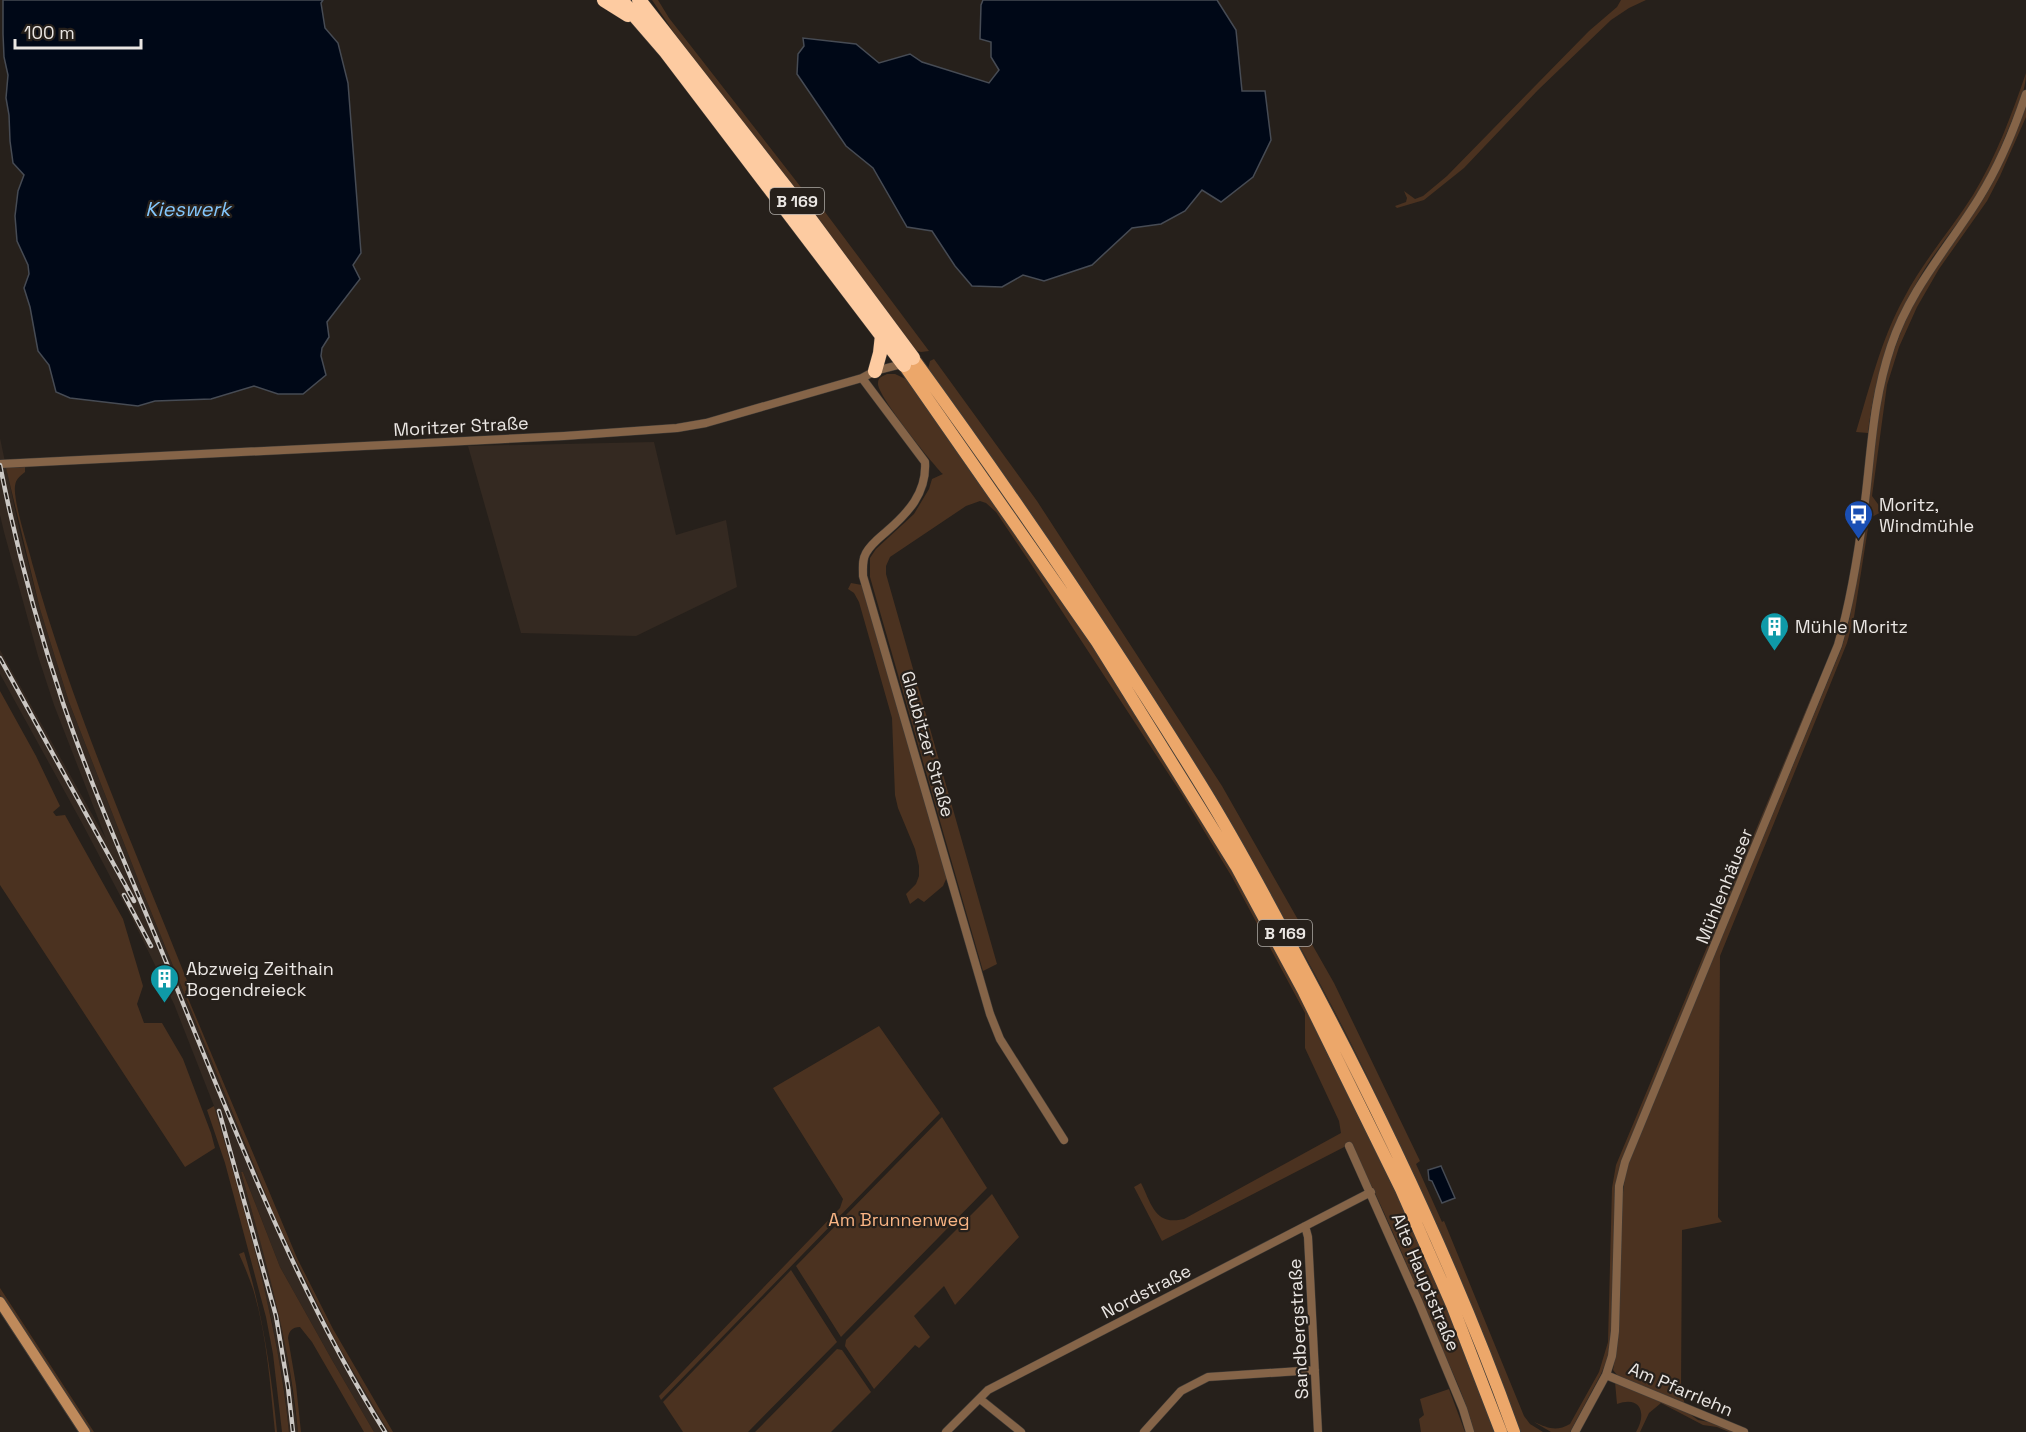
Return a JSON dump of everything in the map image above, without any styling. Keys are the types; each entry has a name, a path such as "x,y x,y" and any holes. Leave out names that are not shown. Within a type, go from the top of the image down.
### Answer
{"highway":[{"name":"B 169","path":"604,0 642,24"},
{"name":"B 169","path":"621,0 666,52 882,335 908,362"},
{"name":"B 169","path":"639,0 798,203 908,362"},
{"name":"B 169","path":"647,0 658,23"},
{"path":"875,371 882,335"}],"main road":[{"name":"B 169","path":"908,362 1097,642 1236,866 1304,992 1401,1189 1456,1315 1501,1432"},
{"name":"B 169","path":"908,362 991,468 1133,676 1203,788 1261,888 1346,1047 1390,1137 1426,1215 1514,1432"}],"street":[{"name":"Mühlenhäuser","path":"1575,1432 1606,1375 1612,1356 1619,1186 1622,1170 1838,645 1846,618 1862,524 1875,409 1892,344 1921,281 1994,174 2026,94"},
{"name":"Moritzer Straße","path":"0,464 564,436 677,428 706,423 862,378 875,371 908,362"},
{"name":"Glaubitzer Straße","path":"862,378 925,462 926,472 923,486 910,510 871,545 863,563 863,576 990,1014 1000,1039 1064,1140"},
{"name":"Alte Hauptstraße","path":"1349,1146 1371,1192 1463,1409 1470,1432"},
{"name":"Nordstraße","path":"946,1432 988,1390 1371,1192"},
{"name":"Sandbergstraße","path":"1305,1226 1308,1237 1318,1432"},
{"path":"0,1302 85,1432"},
{"path":"1144,1432 1181,1390 1208,1377 1315,1371"},
{"name":"Am Pfarrlehn","path":"1606,1375 1744,1432"},
{"path":"980,1399 1021,1432"}],"shaded area":[{"path":"0,438 19,528 40,609 69,702 141,887 277,1222 320,1310 389,1432 374,1432 332,1360 280,1267 243,1172 241,1172 269,1270 286,1347 298,1432 289,1432 284,1388 271,1317 214,1106 174,1004 134,922 0,674 0,650 106,839 54,705 4,532 0,515"},
{"path":"654,442 676,535 726,520 737,587 636,636 521,633 468,446"}],"green space":[{"path":"652,0 658,0 669,18 807,195 822,208 929,351 913,350 689,55"},
{"path":"1621,0 1646,0 1611,20 1538,90 1464,168 1424,200 1397,208 1395,206 1406,202 1404,191 1415,199 1423,196 1447,176 1589,31 1617,7"},
{"path":"2026,73 2021,99 1987,178 1924,271 1907,300 1891,336 1874,394 1868,433 1856,432 1877,364 1896,314 1920,271 1981,181 2003,135"},
{"path":"2026,105 2026,117 1987,201 1939,269 1917,307 1899,347 1887,385 1872,496 1883,511 1872,517 1866,517 1879,401 1899,336 1926,280 1989,190"},
{"path":"934,359 1037,501 1222,786 1334,983 1420,1161 1416,1164 1442,1222 1444,1221 1524,1416 1530,1424 1543,1432 1519,1432 1376,1094 1251,858 1229,820 928,369 930,361"},
{"path":"887,374 895,374 908,380 997,505 1138,713 1244,889 1315,1022 1385,1165 1445,1302 1496,1432 1474,1432 1462,1394 1405,1261 1374,1190 1350,1144 1162,1241 1134,1187 1141,1183 1152,1206 1161,1216 1174,1220 1184,1219 1341,1133 1339,1121 1305,1048 1305,1013 1232,877 1181,793 1031,564 996,512 980,501 966,506 890,557 886,566 886,574 997,964 983,971 870,577 870,558 876,549 914,514 929,489 932,479 943,474 906,428 880,390 879,379"},
{"path":"25,467 25,472 15,484 16,503 49,620 86,727 190,988 185,991 297,1258 333,1329 393,1432 389,1432 335,1340 277,1222 141,887 69,702 40,609 6,468"},
{"path":"1868,528 1854,617 1847,643 1720,956 1718,1217 1722,1222 1682,1230 1681,1393 1685,1404 1617,1375 1613,1370 1618,1341 1623,1193 1626,1169 1842,647 1850,617 1864,530"},
{"path":"851,583 862,585 947,877 943,886 924,902 918,898 910,904 906,894 916,884 919,866 895,795 892,718 859,602 854,593 848,589"},
{"path":"0,691 36,756 60,806 53,812 56,816 65,815 123,919 143,986 137,1004 144,1023 162,1023 183,1059 215,1148 185,1167 0,885"},
{"path":"1813,693 1815,694 1619,1169 1609,1355 1570,1432 1551,1432 1534,1422 1552,1428 1570,1424 1599,1372 1608,1342 1612,1188 1616,1165"},
{"path":"879,1026 940,1113 661,1400 659,1396 840,1208 843,1199 773,1088"},
{"path":"214,1106 269,1308 289,1432 282,1432 273,1354 266,1317 225,1163 207,1110"},
{"name":"Am Brunnenweg","path":"942,1117 987,1188 841,1337 796,1266"},
{"path":"241,1172 243,1172 280,1267 374,1432 364,1432 312,1342 300,1327 291,1330 288,1338 301,1432 298,1432 283,1333"},
{"name":"Am Brunnenweg","path":"992,1194 1019,1237 955,1305 944,1286 914,1316 930,1337 919,1348 915,1345 874,1389 845,1346 846,1340"},
{"path":"244,1252 262,1322 253,1289 239,1254"},
{"path":"791,1270 837,1342 748,1432 683,1432 663,1402"},
{"path":"0,1288 94,1432 89,1432 0,1295"},
{"path":"262,1326 272,1386 277,1432 275,1432"},
{"path":"837,1349 842,1350 871,1392 831,1432 755,1432"},
{"path":"1615,1382 1687,1412 1698,1420 1715,1423 1737,1432 1703,1425 1661,1403 1649,1413 1640,1432 1636,1432 1641,1419 1640,1408 1632,1402 1617,1404"},
{"path":"1449,1389 1465,1432 1421,1432 1419,1419 1424,1415 1420,1399"}],"water":[{"name":"Kieswerk","path":"3,0 323,0 321,3 325,28 338,43 348,83 361,253 353,265 360,279 327,322 329,337 322,348 321,356 326,375 303,394 278,394 254,386 211,399 155,401 138,406 70,398 56,392 49,365 38,351 24,288 29,274 28,265 17,241 15,216 18,191 24,175 13,163 10,141 6,98 8,75 4,57"},
{"path":"983,0 1217,0 1236,30 1242,91 1265,91 1271,140 1253,177 1221,202 1202,190 1185,211 1161,224 1132,228 1092,265 1044,281 1023,275 1002,287 972,286 955,266 932,231 907,227 873,168 846,146 797,74 798,54 804,46 803,38 856,44 879,63 910,54 922,62 989,83 999,70 991,57 991,42 980,39"},
{"path":"1441,1166 1455,1198 1442,1203 1432,1181 1429,1180 1428,1170"}],"railway":[{"path":"0,465 20,555 44,644 76,740 105,814 273,1218 325,1327 385,1432"},
{"path":"0,658 134,901"},
{"path":"124,895 151,946"},
{"path":"219,1111 276,1316 293,1432"}],"place":[{"name":"Moritz, Windmühle","path":"1858,540"},
{"name":"Mühle Moritz","path":"1774,652"},
{"name":"Abzweig Zeithain Bogendreieck","path":"165,1004"}]}
